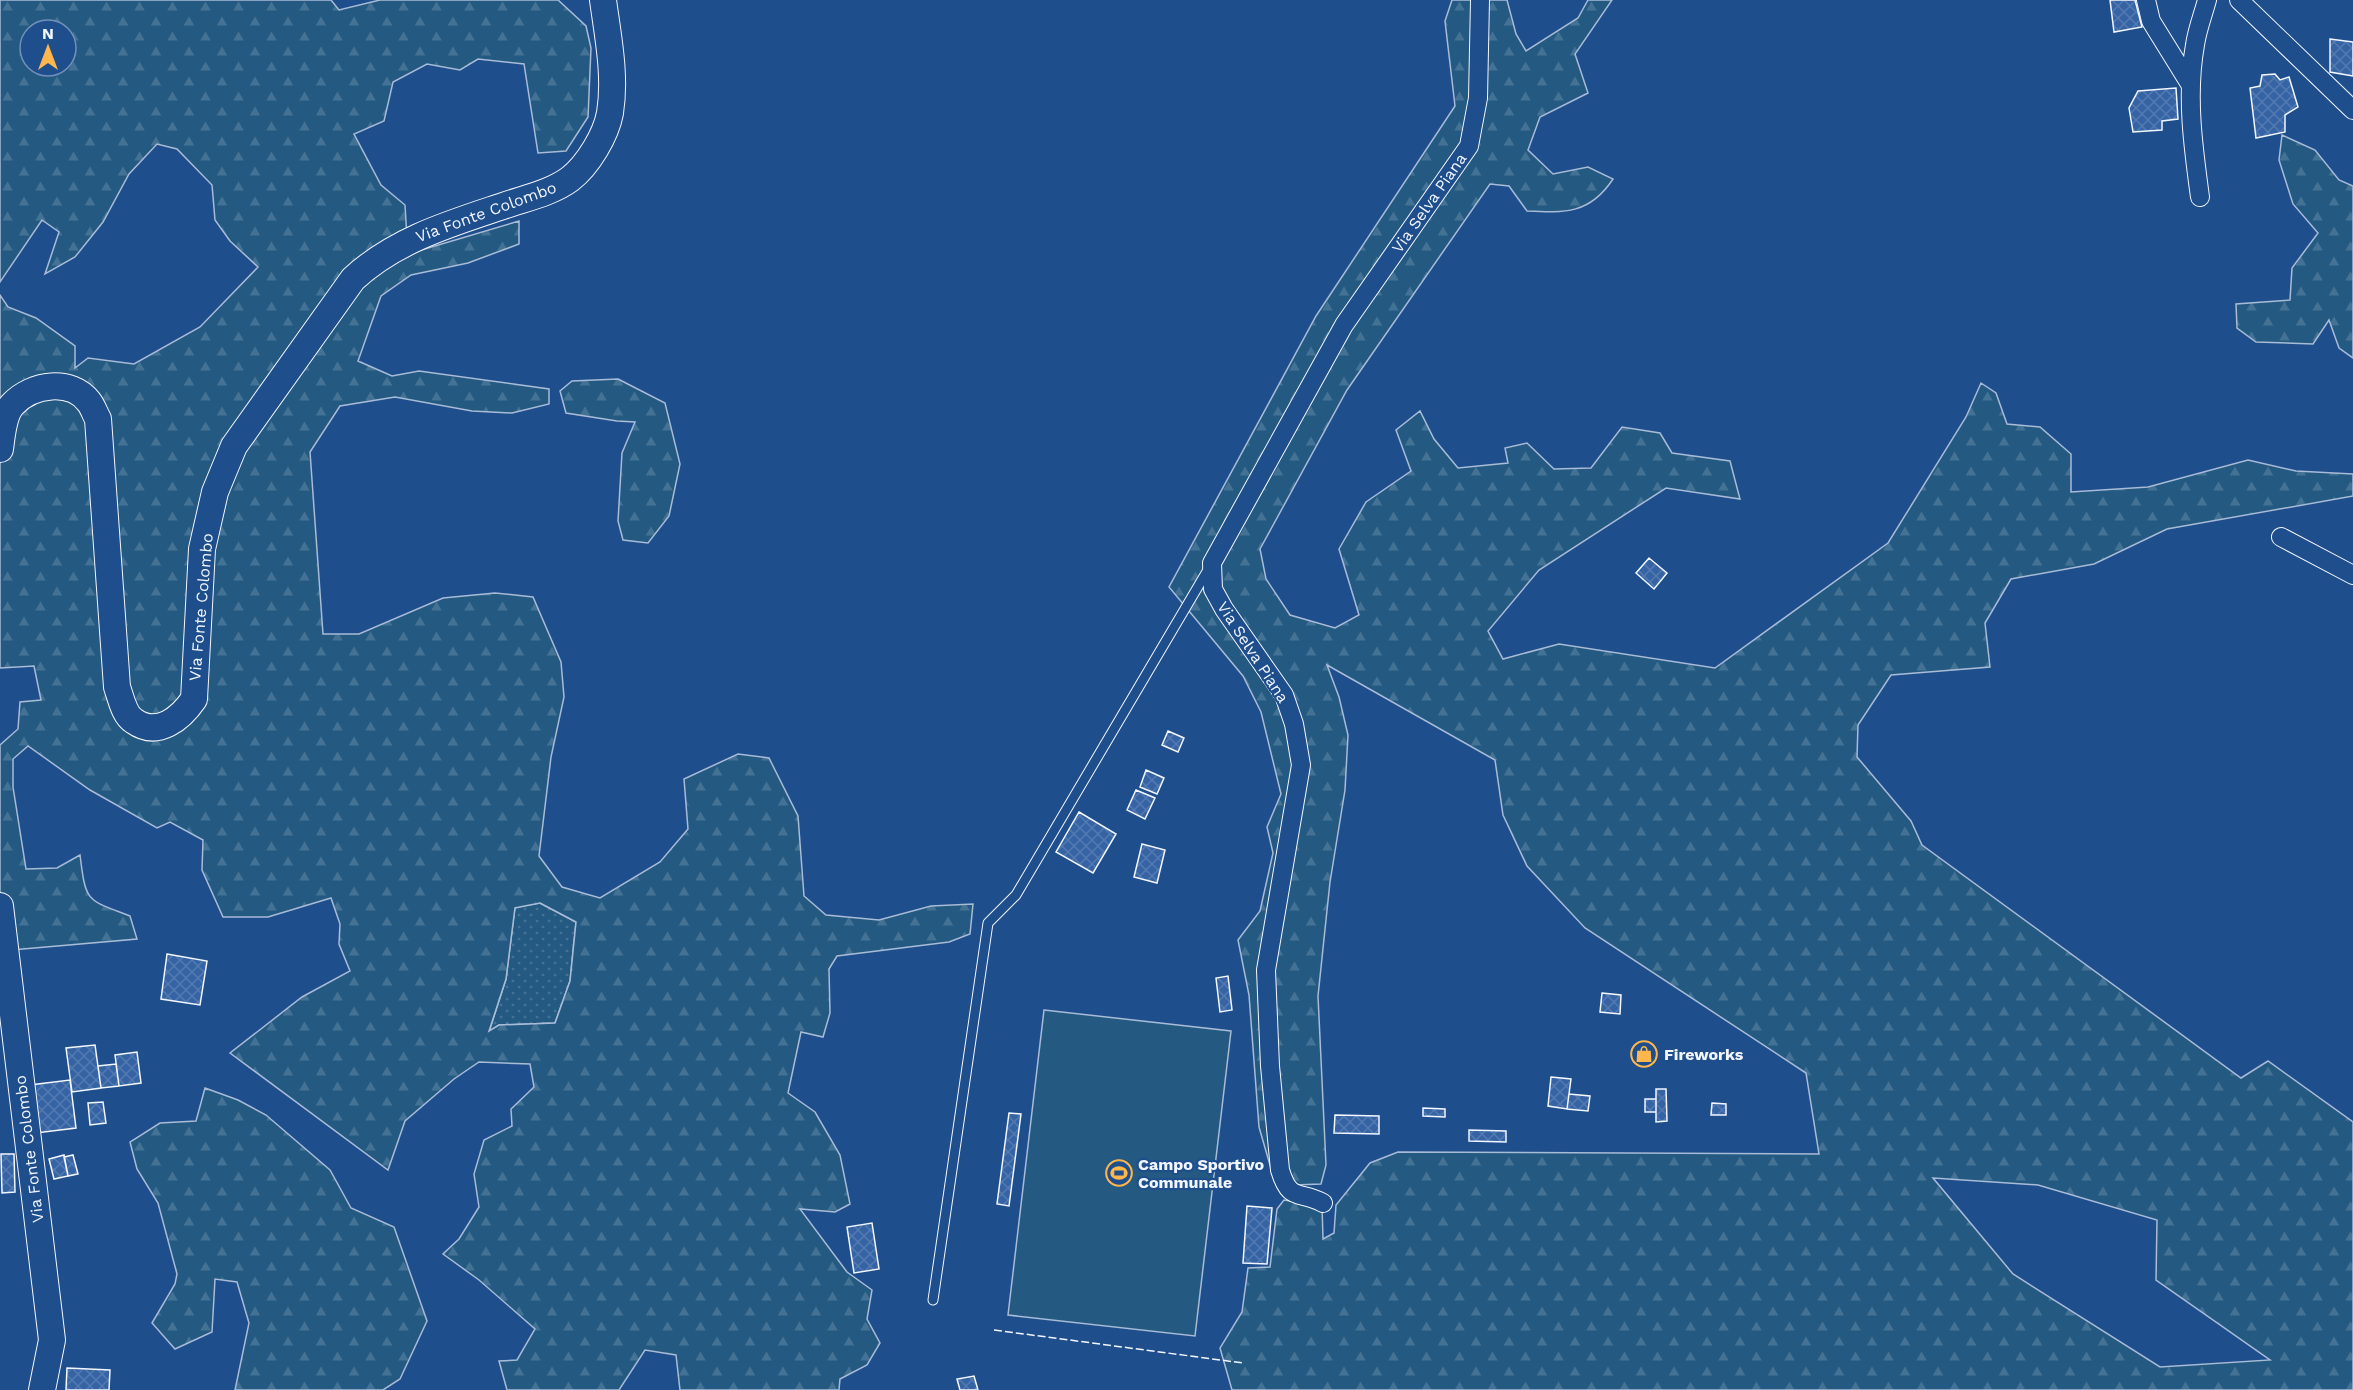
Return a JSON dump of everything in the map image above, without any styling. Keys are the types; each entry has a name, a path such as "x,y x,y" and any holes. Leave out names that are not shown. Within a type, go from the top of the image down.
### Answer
{"street":[{"name":"Via Fonte Colombo","path":"0,449 3,427 12,404 35,389 56,385 88,401 98,419 117,687 125,709 133,721 149,726 168,725 183,716 194,699 202,549 215,492 234,446 353,279 371,262 405,242 446,225 555,188 573,177 600,140 609,115 612,74 603,0"},
{"name":"Via Selva Piana","path":"1322,1202 1296,1196 1284,1185 1280,1170 1270,1066 1266,970 1301,765 1294,724 1284,695 1213,590 1212,564 1344,325 1468,146 1478,98 1480,0"},
{"path":"2146,0 2151,21 2190,84"},
{"path":"2200,197 2192,140 2190,84 2195,43 2207,0"},
{"path":"2240,0 2353,110"},
{"path":"2281,537 2353,575"},
{"name":"Via Fonte Colombo","path":"0,906 52,1340 44,1388"}],"lane":[{"path":"933,1300 988,923 1016,895 1212,564"}],"green space":[{"path":"0,0 331,0 339,10 380,0 558,0 586,26 591,48 588,117 566,151 538,153 524,64 478,59 460,70 427,64 393,82 384,121 354,134 381,185 405,205 408,254 519,221 519,244 468,263 411,275 381,296 358,361 392,376 419,371 549,389 549,404 512,413 472,411 395,397 340,406 310,452 323,634 359,634 443,598 495,593 533,597 561,662 564,697 551,757 539,856 562,887 600,898 660,862 688,829 684,779 738,754 769,758 798,816 804,896 826,915 879,920 931,906 973,904 970,934 949,942 837,956 829,969 830,1013 823,1037 801,1032 788,1093 815,1112 840,1155 850,1204 835,1212 800,1209 847,1272 872,1290 867,1319 880,1343 867,1365 840,1379 839,1390 680,1390 676,1355 645,1350 619,1390 507,1390 499,1361 517,1360 535,1329 479,1280 443,1254 459,1239 479,1207 474,1174 484,1140 512,1126 511,1109 534,1087 530,1064 479,1062 454,1079 405,1121 388,1170 230,1053 302,997 350,971 339,944 340,924 331,898 268,917 223,917 202,870 203,840 170,822 157,828 90,790 28,746 13,759 13,787 26,869 57,868 80,855 84,882 91,897 104,906 130,916 137,939 0,951 0,745 18,729 20,702 41,700 34,666 0,668 0,295 8,307 36,318 75,346 75,368 88,358 134,364 200,327 258,267 230,241 215,220 212,185 177,149 157,144 129,174 103,222 75,257 45,274 59,232 42,220 0,282","holes":["540,903 576,922 570,981 555,1023 499,1025 489,1031 506,979 515,908"]},
{"path":"1452,0 1507,0 1516,34 1526,51 1578,18 1588,0 1612,0 1575,54 1588,93 1540,117 1528,150 1553,174 1588,167 1613,179 1604,191 1586,205 1576,209 1553,212 1527,211 1509,186 1490,184 1347,390 1260,549 1266,579 1290,615 1335,628 1359,615 1339,549 1366,502 1411,471 1396,430 1420,411 1434,439 1458,468 1508,463 1505,448 1527,443 1554,469 1591,468 1622,427 1660,433 1672,453 1730,461 1740,499 1666,488 1539,570 1488,631 1503,659 1559,644 1715,668 1888,543 1966,417 1981,383 1996,393 2007,424 2040,427 2071,454 2071,492 2148,487 2248,460 2296,471 2353,474 2353,496 2167,529 2094,564 2011,579 1985,623 1990,667 1891,675 1858,725 1857,757 1911,821 1922,845 2241,1078 2268,1061 2353,1122 2353,1390 1232,1390 1220,1348 1242,1312 1248,1268 1270,1267 1277,1209 1284,1200 1322,1206 1323,1239 1334,1233 1336,1205 1370,1163 1398,1152 1819,1154 1806,1073 1585,928 1527,866 1503,815 1495,760 1327,665 1339,697 1348,735 1345,790 1330,882 1318,996 1326,1165 1321,1184 1293,1185 1272,1172 1259,1127 1249,995 1238,940 1260,911 1273,853 1267,827 1281,794 1261,712 1243,676 1169,587 1316,316 1455,106 1445,21","holes":["1933,1178 2038,1185 2157,1220 2156,1280 2270,1360 2160,1367 2013,1274"]},
{"path":"2282,135 2315,150 2339,180 2353,186 2353,358 2339,348 2329,320 2313,344 2256,342 2237,328 2236,304 2290,300 2292,268 2318,233 2293,204 2279,160"},
{"path":"618,379 665,403 680,464 669,516 648,543 623,540 618,521 622,453 635,422 566,413 560,391 572,381"},
{"path":"540,903 576,922 570,981 555,1023 499,1025 489,1032 506,979 515,907"},
{"name":"Campo Sportivo Communale","path":"1044,1010 1231,1031 1195,1336 1008,1315"},
{"path":"205,1088 238,1100 266,1115 330,1170 351,1208 394,1227 427,1321 400,1379 383,1390 235,1390 249,1323 237,1282 215,1279 212,1332 175,1349 152,1323 175,1284 177,1274 158,1203 137,1169 130,1142 160,1123 196,1121"}],"building":[{"path":"2110,0 2135,0 2142,27 2114,32"},
{"path":"2330,39 2353,42 2353,76 2330,72"},
{"path":"2275,74 2280,80 2289,77 2298,107 2285,115 2285,132 2256,138 2250,88 2260,86 2262,75"},
{"path":"2176,88 2178,119 2162,121 2162,130 2133,132 2129,108 2138,91"},
{"path":"1649,558 1667,573 1654,589 1636,573"},
{"path":"1168,731 1184,738 1178,752 1162,745"},
{"path":"1146,770 1164,778 1157,794 1140,787"},
{"path":"1136,790 1155,798 1145,819 1127,810"},
{"path":"1079,812 1116,834 1093,873 1056,852"},
{"path":"1142,844 1165,850 1157,883 1134,877"},
{"path":"167,954 207,961 200,1005 161,999"},
{"path":"1228,976 1232,1010 1220,1012 1216,978"},
{"path":"1602,993 1621,995 1620,1014 1600,1012"},
{"path":"95,1045 101,1088 72,1092 66,1048"},
{"path":"137,1052 141,1083 119,1086 115,1055"},
{"path":"116,1064 119,1086 101,1088 98,1066"},
{"path":"1551,1077 1571,1079 1567,1109 1548,1106"},
{"path":"70,1080 76,1128 36,1133 30,1085"},
{"path":"1656,1089 1666,1089 1667,1121 1656,1122"},
{"path":"1569,1094 1590,1096 1588,1111 1567,1109"},
{"path":"1645,1099 1656,1099 1656,1112 1645,1112"},
{"path":"103,1102 106,1123 90,1125 88,1103"},
{"path":"1712,1103 1726,1104 1726,1115 1711,1115"},
{"path":"1423,1108 1445,1109 1445,1117 1423,1116"},
{"path":"1009,1113 1021,1114 1009,1206 997,1204"},
{"path":"1335,1115 1379,1116 1379,1134 1334,1133"},
{"path":"1469,1130 1506,1131 1506,1142 1469,1141"},
{"path":"1,1154 14,1154 15,1192 2,1193"},
{"path":"64,1155 68,1176 54,1179 49,1159"},
{"path":"73,1155 78,1174 68,1176 64,1157"},
{"path":"1247,1206 1272,1208 1267,1264 1243,1263"},
{"path":"872,1223 879,1269 854,1273 847,1227"},
{"path":"67,1368 110,1370 109,1390 66,1390"},
{"path":"974,1376 978,1390 960,1390 957,1379"}],"fence":[{"path":"994,1330 1243,1363"}],"place":[{"name":"Fireworks","path":"1644,1054"},
{"name":"Campo Sportivo Communale","path":"1119,1173"}]}
